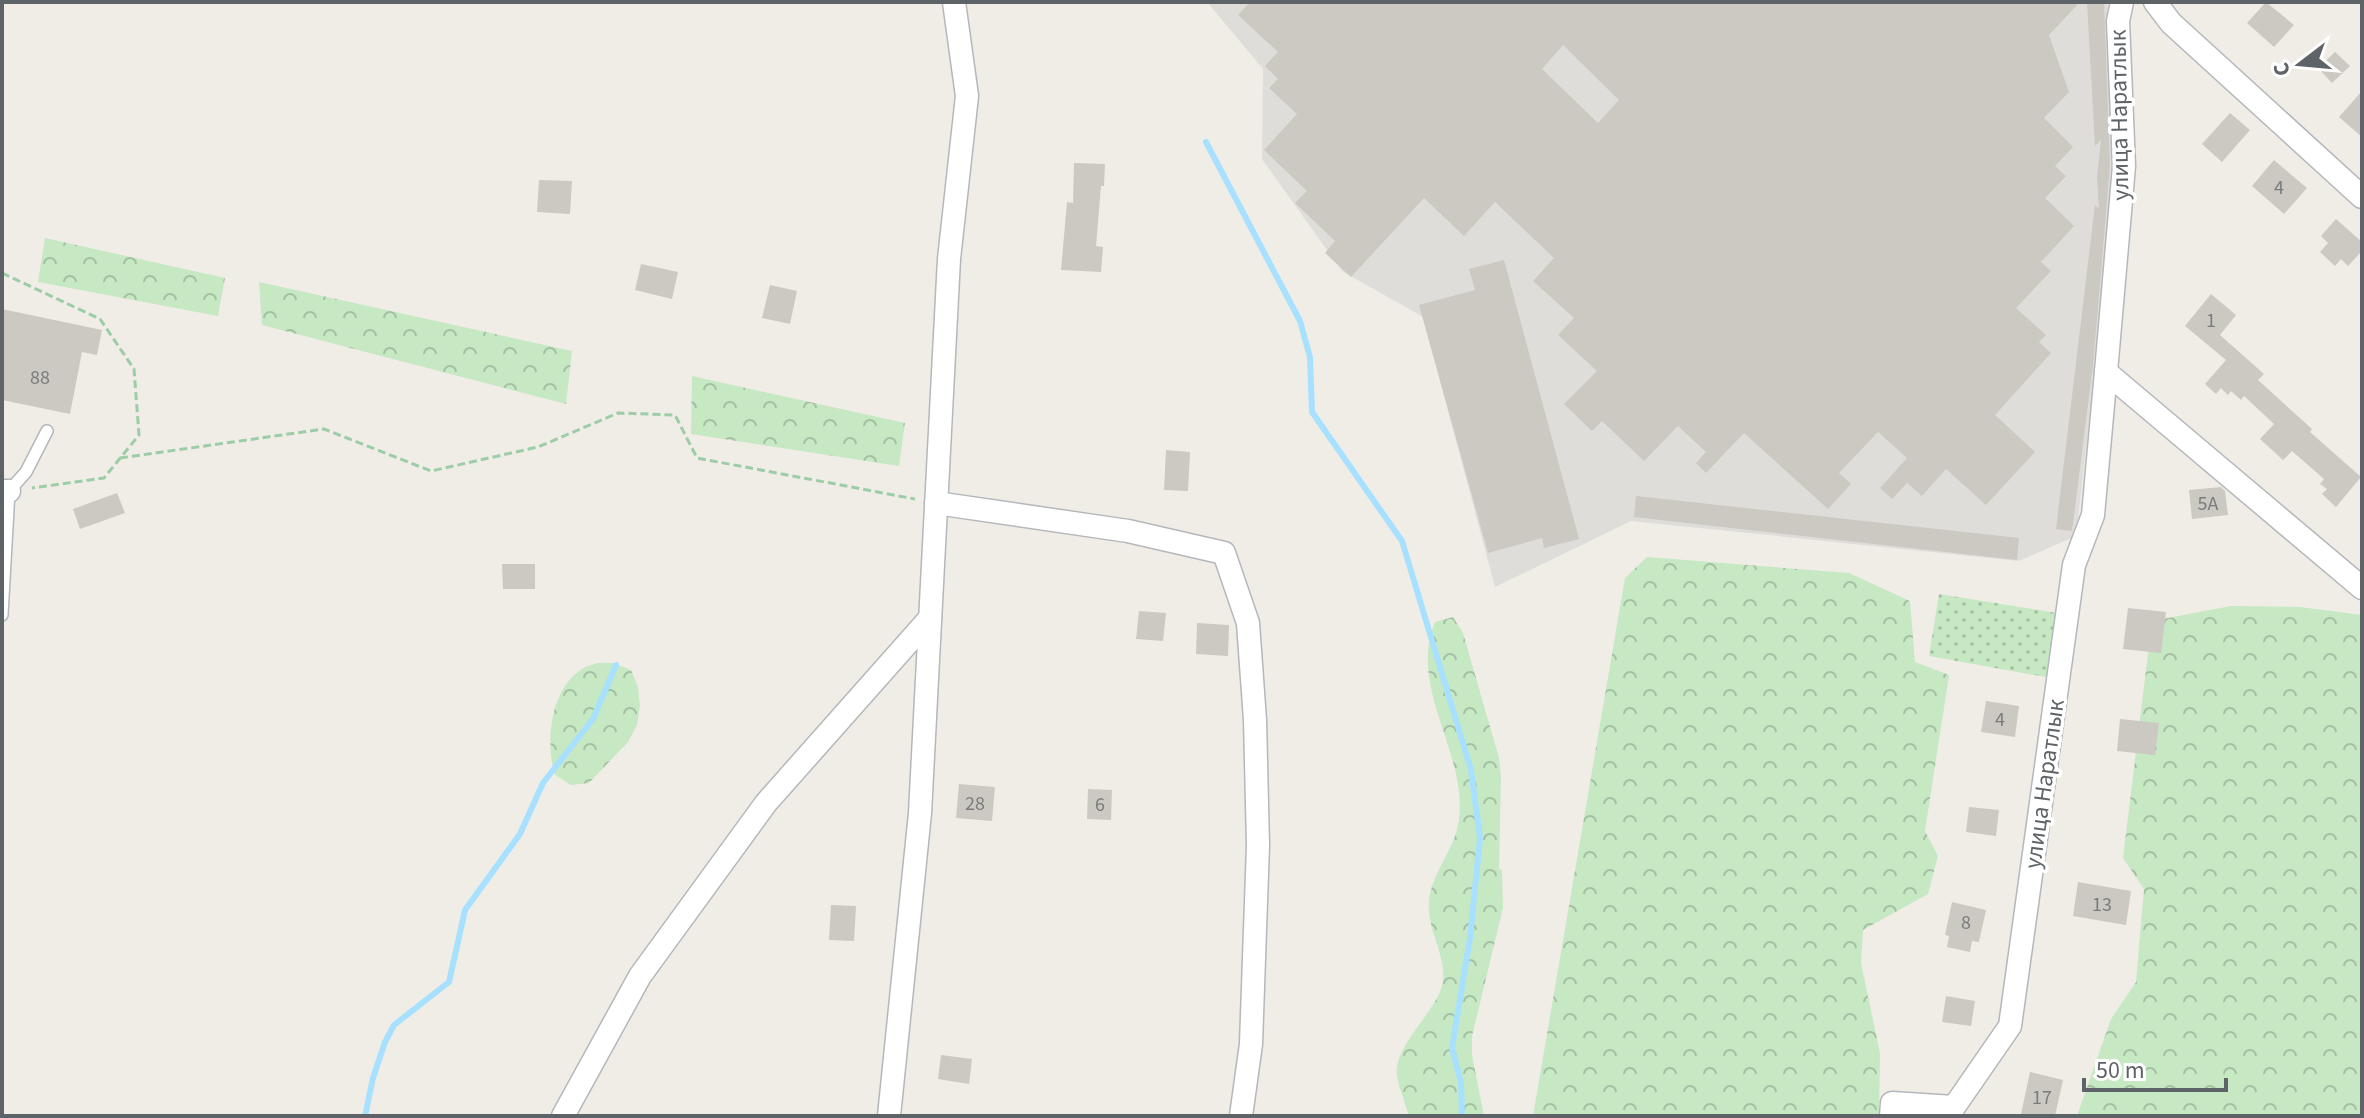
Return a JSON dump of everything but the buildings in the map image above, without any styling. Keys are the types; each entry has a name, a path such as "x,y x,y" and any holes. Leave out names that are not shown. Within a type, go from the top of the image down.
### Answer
{"street":[{"path":"889,1116 920,813 949,259 967,96 954,2"},
{"name":"улица Наратлык","path":"1891,1116 1892,1103 1954,1107 2010,1026 2074,565 2093,515 2124,166 2118,21 2122,2"},
{"path":"2155,2 2171,23 2362,197"},
{"path":"2106,372 2362,588"},
{"path":"936,503 1128,531 1224,553 1248,623 1255,720 1258,845 1254,968 1251,1044 1241,1116"},
{"path":"563,1116 640,976 757,815 930,618"}],"lane":[{"path":"2,615 5,491 26,472 47,431"}],"path":[{"path":"2,273 100,319 134,369 139,435 104,478 5,491"},
{"path":"120,458 324,429 431,471 538,447 618,413 675,415 697,458 936,503"}],"shaded area":[{"path":"1207,2 2107,2 2118,174 2076,536 2019,561 1631,521 1495,587 1423,317 1342,271 1262,159 1263,69"}],"green space":[{"path":"45,238 225,278 218,316 38,282"},
{"path":"259,282 572,351 566,404 262,325"},
{"path":"692,376 905,423 899,466 691,434"},
{"path":"1647,557 1849,573 1910,601 1915,662 1949,675 1925,831 1938,856 1928,894 1863,930 1861,963 1880,1053 1879,1116 1533,1116 1625,578"},
{"path":"1939,594 2063,614 2051,678 1929,656"},
{"path":"2231,606 2300,607 2362,615 2362,1116 2077,1116 2111,1019 2136,982 2144,889 2123,858 2152,621"},
{"path":"1453,617 1463,633 1499,758 1499,869 1502,870 1503,908 1472,1036 1472,1055 1484,1116 1409,1116 1398,1080 1397,1065 1441,989 1443,969 1430,920 1429,899 1458,825 1460,799 1456,774 1433,698 1428,647 1435,622"},
{"path":"596,663 613,663 631,670 638,687 640,706 637,725 628,742 589,783 571,785 555,775 550,745 554,711 568,681 580,671"}],"waterway":[{"path":"1206,142 1300,321 1310,357 1312,412 1402,541 1471,770 1480,838 1470,938 1452,1048 1461,1083 1462,1116"},
{"path":"365,1116 373,1078 394,1025 449,982 465,910 520,834 543,783 593,719 616,665"}]}
